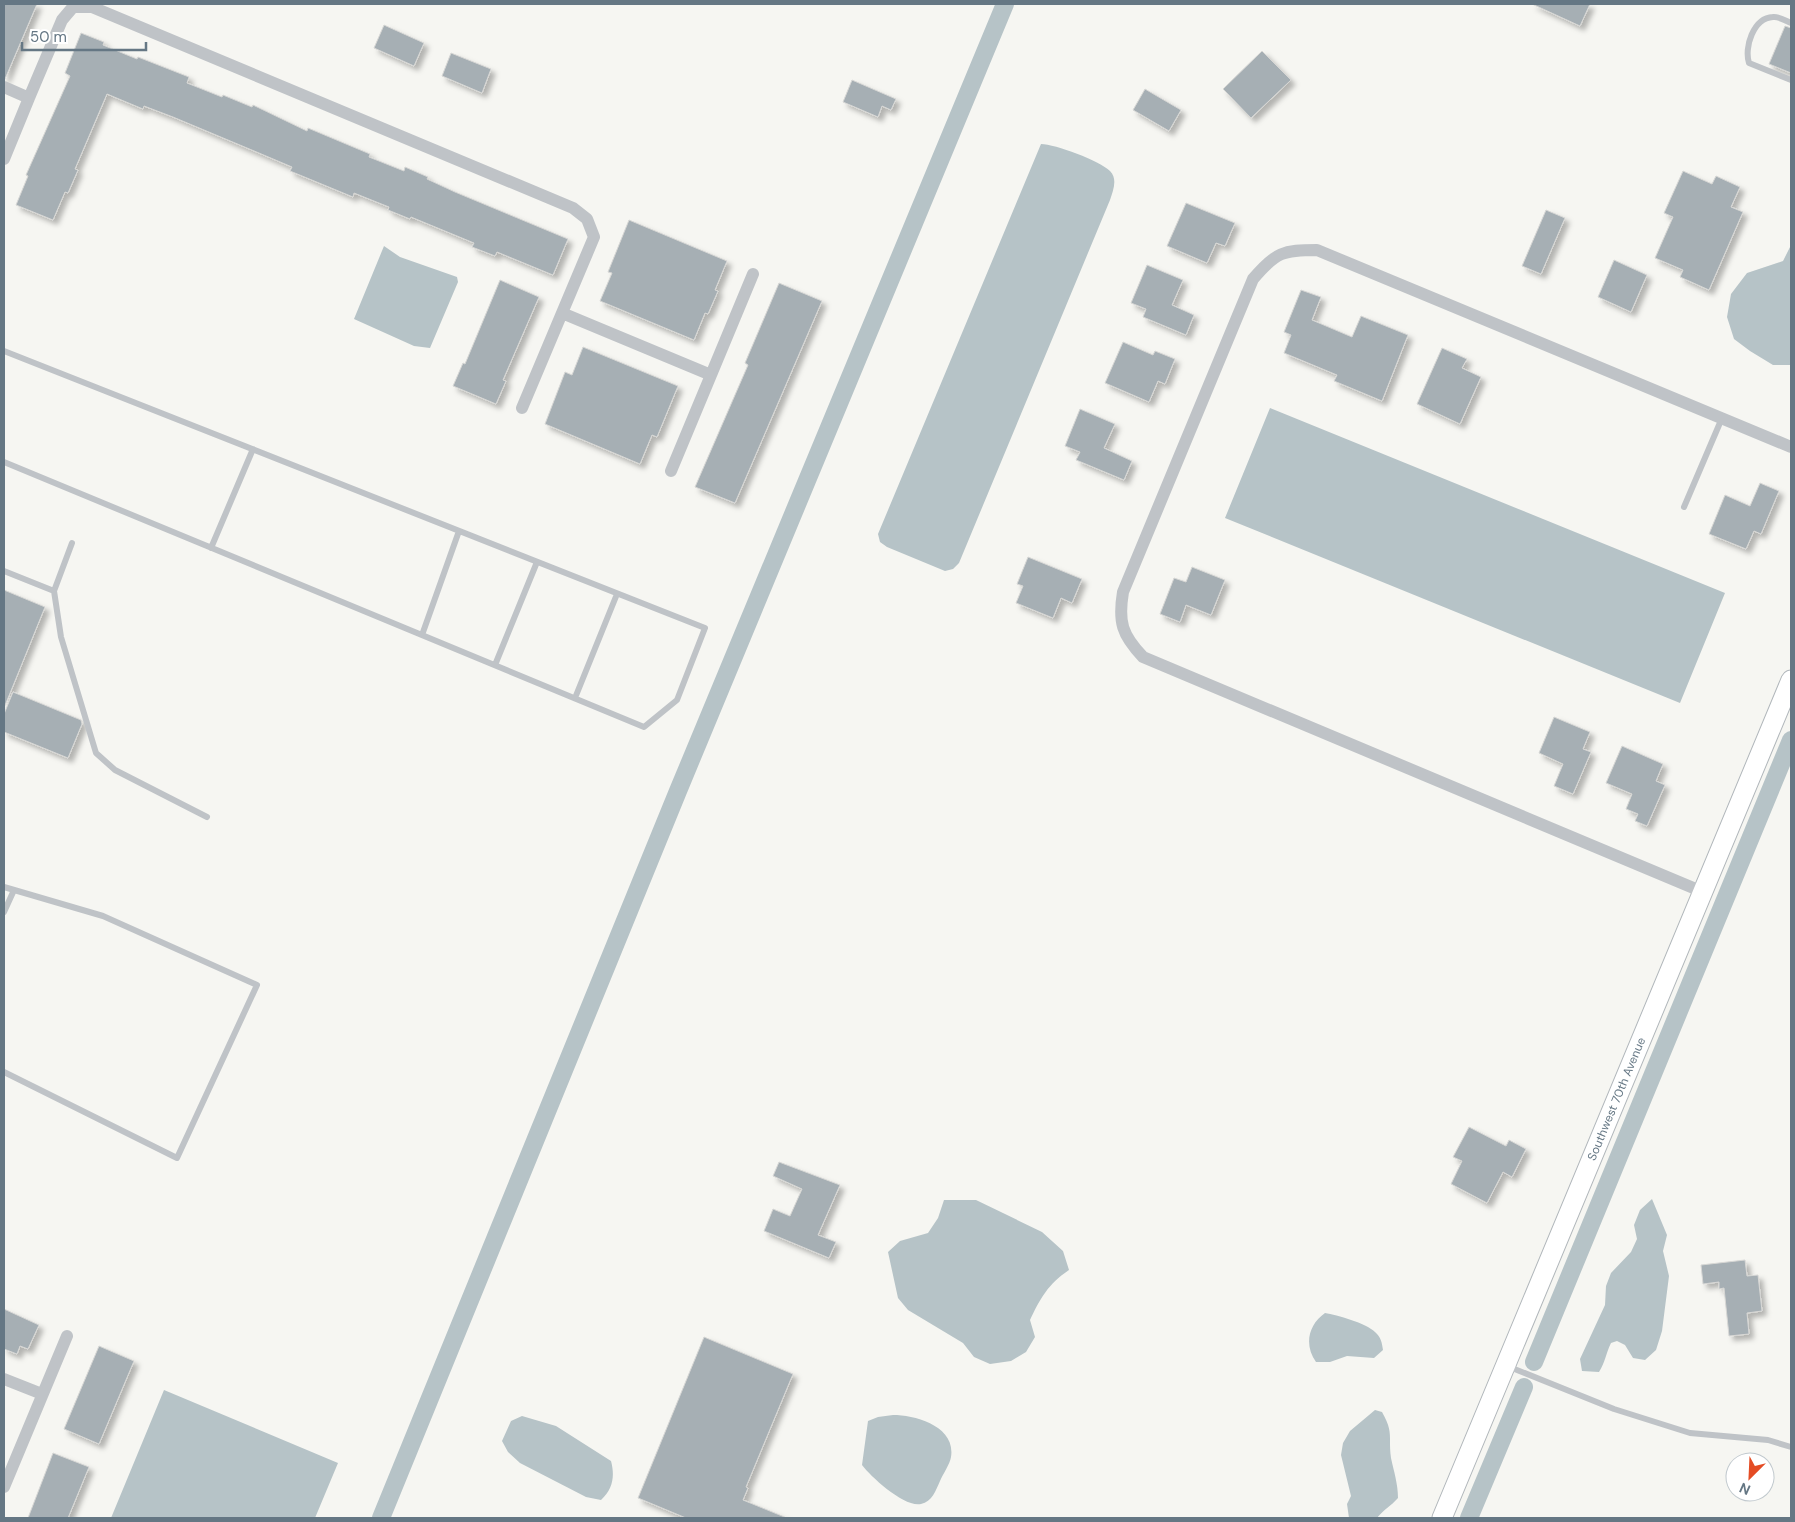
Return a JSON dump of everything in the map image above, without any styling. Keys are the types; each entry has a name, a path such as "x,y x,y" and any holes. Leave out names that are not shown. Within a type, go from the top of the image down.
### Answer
{"street":[{"path":"4,159 62,20 73,7 92,7 572,208 587,219 594,237 522,408"},
{"path":"4,88 29,98"},
{"path":"1703,892 1170,670 1143,657 1127,640 1119,614 1123,592 1253,278 1270,259 1292,250 1317,250 1791,447"},
{"path":"672,471 753,274"},
{"path":"562,312 712,375"},
{"name":"Southwest 70th Avenue","path":"1442,1518 1791,680"},
{"path":"4,1486 10,1456 42,1394 67,1336"},
{"path":"4,1378 42,1394"}],"lane":[{"path":"1791,23 1774,16 1764,19 1757,24 1746,53 1749,63 1791,80"},
{"path":"4,351 705,628 677,700 644,727 4,462"},
{"path":"1684,506 1722,418"},
{"path":"211,548 253,449"},
{"path":"422,635 459,531"},
{"path":"72,544 54,591 61,637 96,753 115,770 207,817"},
{"path":"495,665 537,562"},
{"path":"4,571 54,591"},
{"path":"575,698 617,594"},
{"path":"4,887 102,916 257,985 177,1158 4,1072"},
{"path":"4,912 14,890"},
{"path":"1506,1366 1614,1409 1690,1433 1768,1440 1791,1447"}],"shaded area":[{"path":"1041,144 1066,150 1105,167 1114,178 1113,189 959,563 953,569 945,571 887,547 880,542 878,534"},
{"path":"1791,245 1791,365 1773,365 1734,339 1727,317 1731,294 1747,273 1783,261"},
{"path":"384,246 400,257 457,277 458,282 430,348 414,346 354,319"},
{"path":"1270,408 1725,593 1680,703 1225,518"},
{"path":"1652,1199 1667,1235 1663,1251 1669,1276 1662,1331 1656,1350 1645,1360 1633,1358 1625,1345 1617,1341 1611,1343 1599,1372 1582,1371 1580,1359 1605,1305 1606,1286 1611,1273 1631,1252 1637,1239 1634,1225 1640,1210"},
{"path":"944,1200 976,1200 1042,1232 1063,1251 1069,1270 1050,1286 1041,1299 1030,1320 1035,1337 1026,1352 1011,1361 990,1364 974,1357 963,1343 908,1310 898,1298 888,1252 900,1241 928,1233 938,1218"},
{"path":"1325,1313 1351,1320 1371,1329 1380,1338 1383,1350 1374,1358 1347,1356 1330,1362 1316,1362 1310,1349 1310,1336 1315,1323"},
{"path":"164,1390 338,1463 315,1518 111,1518"},
{"path":"1375,1410 1382,1412 1388,1425 1390,1451 1397,1483 1398,1498 1377,1518 1349,1518 1347,1504 1351,1496 1341,1455 1343,1443 1350,1431"},
{"path":"893,1415 912,1417 932,1424 941,1430 951,1446 951,1457 948,1466 933,1495 925,1503 914,1504 898,1497 880,1484 862,1465 868,1421 878,1417"},
{"path":"522,1416 556,1426 611,1461 612,1482 601,1500 586,1497 520,1463 508,1452 502,1441 511,1421"}],"building":[{"path":"4,4 37,4 5,79 4,79"},
{"path":"1532,4 1590,4 1580,26"},
{"path":"384,25 424,43 414,66 374,48"},
{"path":"1785,26 1791,28 1791,73 1769,64"},
{"path":"81,33 104,42 103,45 137,59 138,57 189,77 187,83 252,107 253,105 307,131 308,128 370,154 369,157 404,171 405,167 455,192 568,239 553,275 497,252 495,256 472,247 474,243 411,217 410,219 388,210 389,207 354,193 353,197 290,171 292,167 259,153 173,117 144,106 143,109 107,94 75,169 78,170 68,193 65,192 53,220 16,205 28,176 26,175 70,76 65,73"},
{"path":"1262,51 1291,80 1251,118 1223,89"},
{"path":"451,53 491,69 482,93 442,76"},
{"path":"852,80 896,99 891,110 882,106 878,117 843,102"},
{"path":"1145,89 1181,110 1169,131 1133,110"},
{"path":"1683,171 1712,184 1716,176 1740,187 1731,207 1743,212 1709,290 1680,277 1683,270 1655,258 1673,217 1664,213"},
{"path":"1186,203 1235,223 1225,246 1216,243 1207,263 1167,246"},
{"path":"1546,210 1565,218 1541,274 1522,266"},
{"path":"629,220 727,261 715,290 718,291 708,314 705,313 694,340 600,301 612,273 608,272"},
{"path":"1614,260 1647,275 1631,312 1598,297"},
{"path":"1147,265 1183,280 1172,305 1194,315 1186,335 1143,317 1146,309 1131,303"},
{"path":"500,280 539,297 503,380 506,381 496,404 453,386 463,363 465,364"},
{"path":"779,283 822,301 735,503 695,487 748,365 745,363"},
{"path":"1301,290 1321,297 1312,320 1352,337 1361,316 1408,335 1382,401 1334,381 1337,375 1284,353 1291,335 1284,332"},
{"path":"1123,342 1153,355 1155,351 1175,359 1165,384 1158,381 1149,402 1105,383"},
{"path":"583,347 678,386 657,437 652,435 640,464 545,424 565,372 572,375"},
{"path":"1442,348 1467,359 1462,368 1481,377 1460,424 1417,404"},
{"path":"1080,409 1115,424 1104,448 1132,461 1124,480 1076,460 1080,452 1065,446"},
{"path":"1760,483 1779,491 1761,534 1754,531 1746,549 1709,534 1725,495 1750,506"},
{"path":"1028,557 1082,579 1072,603 1061,598 1053,618 1016,603 1023,586 1017,584"},
{"path":"1192,567 1225,580 1211,615 1186,605 1180,622 1160,614 1174,578 1186,582"},
{"path":"4,590 45,607 4,708"},
{"path":"13,692 81,720 82,724 68,758 4,732 4,714"},
{"path":"1554,717 1590,732 1583,749 1591,752 1573,794 1554,786 1563,764 1539,753"},
{"path":"1622,746 1663,764 1656,781 1665,785 1647,826 1635,821 1638,814 1626,809 1632,794 1606,783"},
{"path":"1469,1127 1506,1146 1509,1140 1526,1149 1512,1177 1503,1172 1487,1203 1451,1184 1462,1161 1453,1157"},
{"path":"779,1162 840,1185 818,1235 836,1242 829,1258 764,1231 773,1209 790,1216 802,1189 773,1176"},
{"path":"1745,1260 1747,1276 1758,1275 1762,1311 1747,1313 1749,1334 1729,1336 1724,1288 1719,1289 1719,1282 1703,1284 1701,1265"},
{"path":"4,1309 39,1325 28,1349 20,1346 17,1354 4,1349"},
{"path":"704,1337 793,1374 746,1487 748,1488 743,1500 787,1518 686,1518 638,1498"},
{"path":"99,1346 134,1361 99,1444 64,1429"},
{"path":"53,1453 89,1467 68,1518 28,1518"}],"waterway":[{"path":"381,1518 678,791 1005,4"},
{"path":"1534,1362 1791,740"},
{"path":"1469,1518 1524,1387"}]}
